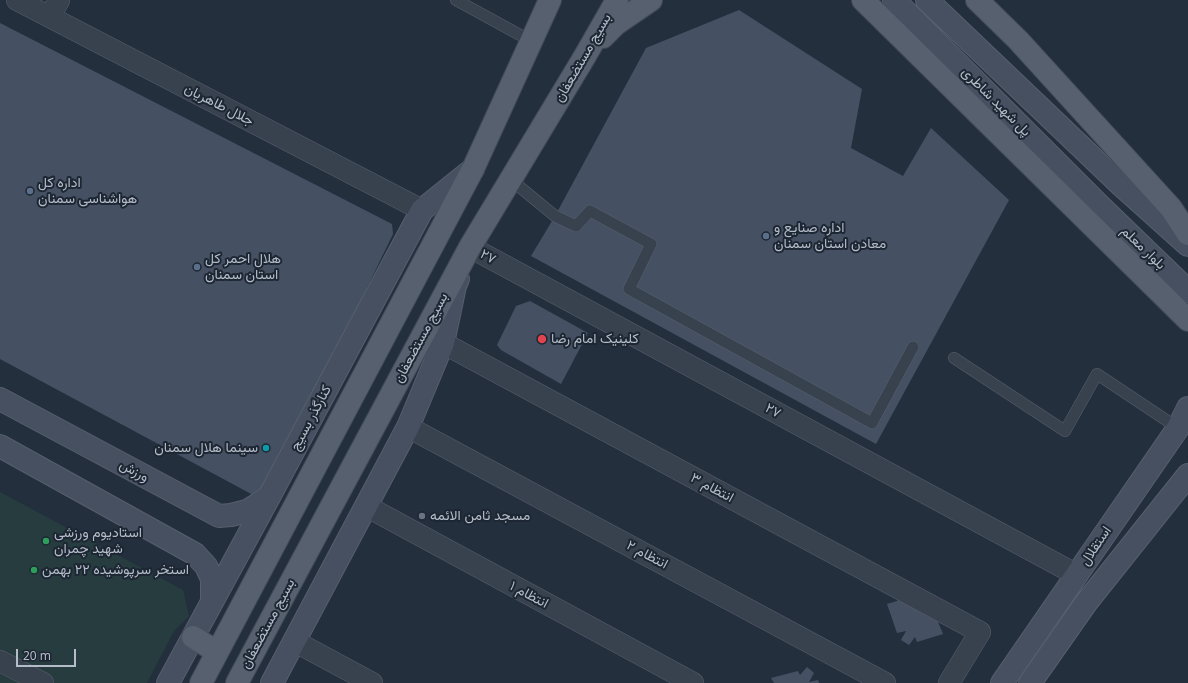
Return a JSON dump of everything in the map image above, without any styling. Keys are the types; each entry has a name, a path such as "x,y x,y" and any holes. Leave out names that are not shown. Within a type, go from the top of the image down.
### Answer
{"main road":[{"path":"201,683 473,170 550,0"},
{"name":"بسیج مستضعفان","path":"237,683 470,247 617,0"},
{"path":"585,56 616,24 651,0"},
{"name":"پل شهید شاطری","path":"894,0 1099,205"},
{"name":"پل شهید شاطری","path":"927,0 1121,185 1188,245"},
{"path":"977,0 1018,40 1171,208 1188,234"},
{"path":"862,1 1188,320"},
{"name":"کنارگذر بسیج","path":"168,683 270,497 422,210 473,170"},
{"name":"بلوار معلم","path":"1099,205 1188,291"},
{"path":"272,683 408,427 443,343 455,286 470,247"},
{"name":"ورزش","path":"0,400 219,516 247,511 270,497"},
{"name":"استقلال","path":"1002,683 1178,428 1188,408"},
{"path":"0,446 195,554 206,566 212,579 212,601"},
{"name":"استقلال","path":"1030,683 1086,603 1188,475"},
{"path":"193,637 217,652"}],"street":[{"name":"جلال طاهریان","path":"17,0 54,9 422,210"},
{"name":"۲۷","path":"470,247 1077,575"},
{"name":"انتظام ۳","path":"443,343 980,632 949,683"},
{"name":"انتظام ۲","path":"408,427 885,683"},
{"name":"انتظام ۱","path":"366,506 693,683"},
{"path":"294,641 372,683"},
{"path":"0,660 43,683"}],"lane":[{"path":"456,0 531,41"},
{"path":"510,179 555,216 576,226 590,211 651,244 629,289 872,423 913,347"},
{"path":"954,358 1065,431 1098,374 1178,428"}],"green space":[{"name":"استادیوم ورزشی شهید چمران","path":"0,492 183,590 189,616 174,631 147,683 0,683"}],"building":[{"name":"اداره صنایع و معادن استان سمنان","path":"739,10 862,89 851,148 903,176 931,128 1009,200 876,444 531,256 555,216 646,48"},
{"name":"هلال احمر کل استان سمنان","path":"0,23 392,224 393,234 305,416 266,490 255,496 0,359"},
{"name":"کلینیک امام رضا","path":"530,301 588,333 561,384 501,350 497,345 516,306"},
{"path":"903,593 940,614 938,622 943,634 917,642 915,637 909,645 901,640 906,631 897,633 887,604 897,601"},
{"path":"807,667 814,673 809,682 818,680 819,683 774,683 771,678 798,671 800,675"}],"place":[{"name":"اداره کل هواشناسی سمنان","path":"30,191"},
{"name":"اداره صنایع و معادن استان سمنان","path":"766,236"},
{"name":"هلال احمر کل استان سمنان","path":"197,267"},
{"name":"کلینیک امام رضا","path":"542,339"},
{"name":"سینما هلال سمنان","path":"266,448"},
{"name":"مسجد ثامن الائمه","path":"422,516"},
{"name":"استادیوم ورزشی شهید چمران","path":"46,541"},
{"name":"استخر سرپوشیده ۲۲ بهمن","path":"34,570"}]}
